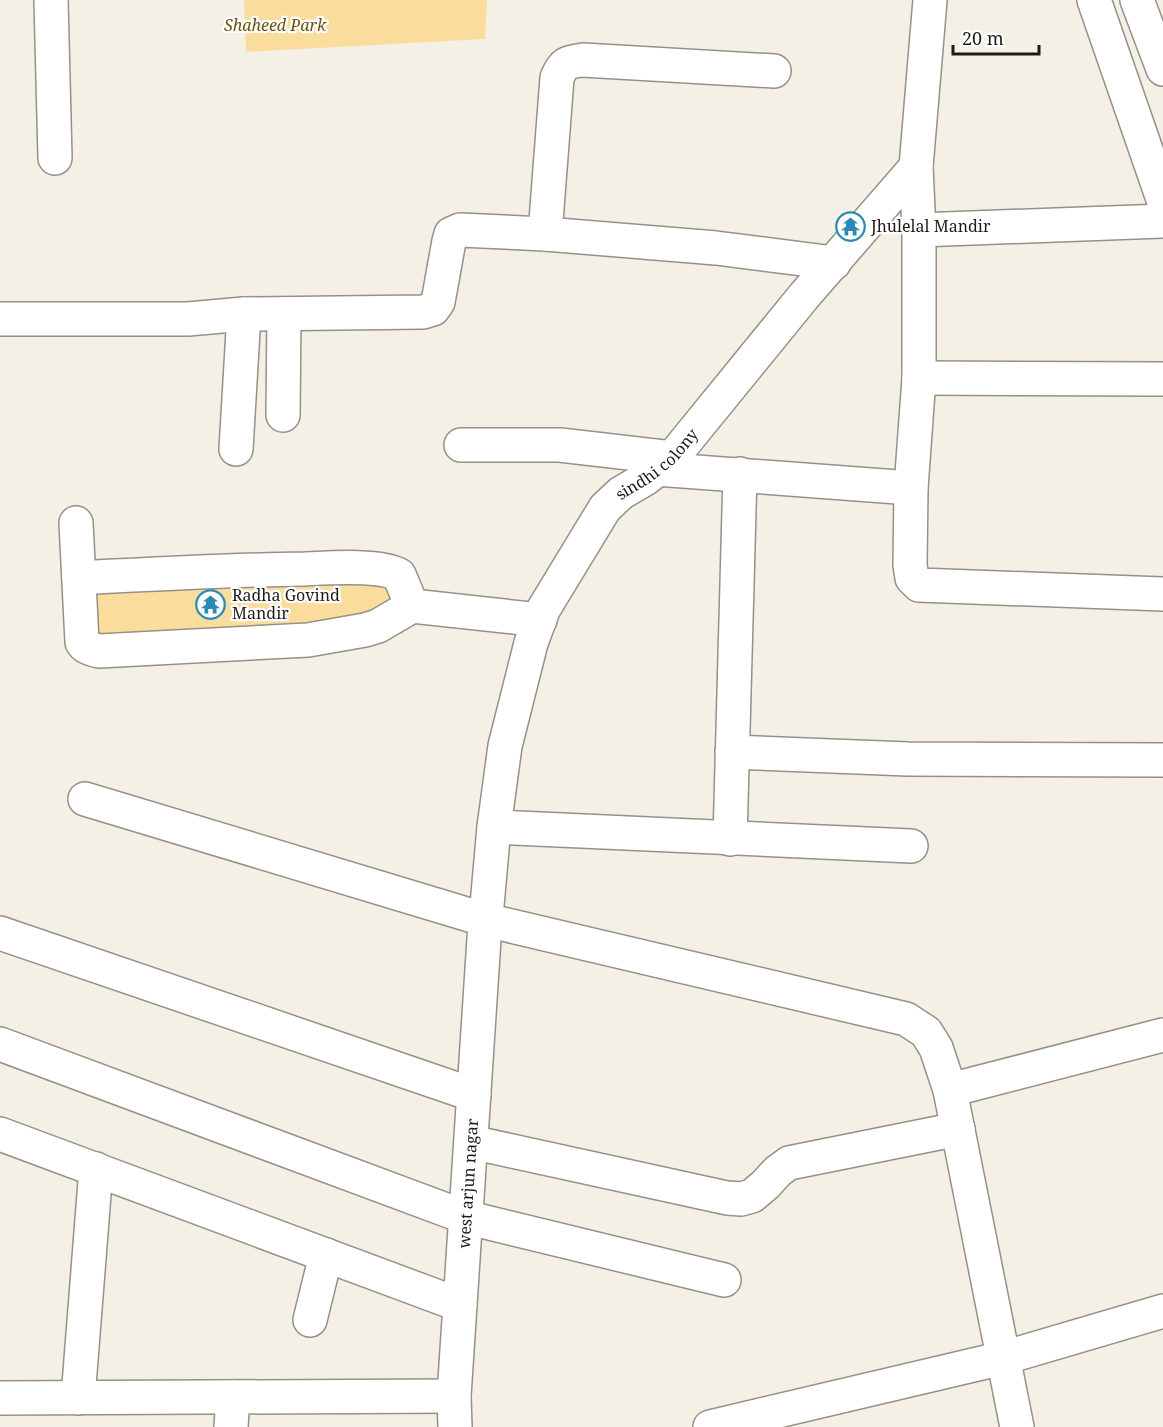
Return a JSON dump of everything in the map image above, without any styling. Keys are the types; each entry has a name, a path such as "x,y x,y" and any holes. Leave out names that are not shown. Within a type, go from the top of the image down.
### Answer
{"street":[{"path":"51,0 55,158"},
{"path":"930,0 916,167 919,230 920,378 911,488 910,565 912,578 919,585 1163,594"},
{"path":"1094,0 1163,199"},
{"path":"1137,0 1163,69"},
{"path":"545,234 557,78 561,69 569,62 582,60 774,71"},
{"name":"sindhi colony","path":"494,827 505,746 535,631 543,610 605,508 621,493 645,479 664,463 916,167"},
{"path":"919,230 1163,221"},
{"path":"0,319 188,319 244,314 423,312 433,309 438,302 448,241 451,234 460,230 545,234 716,248 834,262"},
{"path":"236,449 244,314"},
{"path":"284,314 284,415"},
{"path":"920,378 1163,379"},
{"path":"461,445 560,445 740,474 911,488"},
{"path":"730,838 740,474"},
{"path":"76,523 82,642 91,649 99,651 308,640 378,626 412,606 535,631"},
{"path":"79,578 221,571 362,568 399,575 412,606"},
{"path":"732,752 908,759 1163,760"},
{"path":"85,798 485,930 906,1019 926,1032 936,1048 950,1090 1017,1427"},
{"path":"494,827 911,846"},
{"name":"west arjun nagar","path":"454,1412 465,1217 494,827"},
{"path":"0,933 474,1095"},
{"path":"950,1090 1163,1035"},
{"path":"0,1044 465,1217 724,1280"},
{"path":"471,1142 727,1198 741,1199 752,1196 789,1162 958,1129"},
{"path":"0,1134 460,1305"},
{"path":"78,1398 96,1169"},
{"path":"310,1320 326,1255"},
{"path":"710,1427 1003,1358 1163,1311"},
{"path":"0,1398 78,1398 232,1412 454,1412"}],"green space":[{"name":"Shaheed Park","path":"244,0 487,0 485,39 246,52"},
{"path":"407,560 403,634 88,644 82,568"}],"place":[{"name":"Jhulelal Mandir","path":"850,226"},
{"name":"Radha Govind Mandir","path":"211,604"}]}
